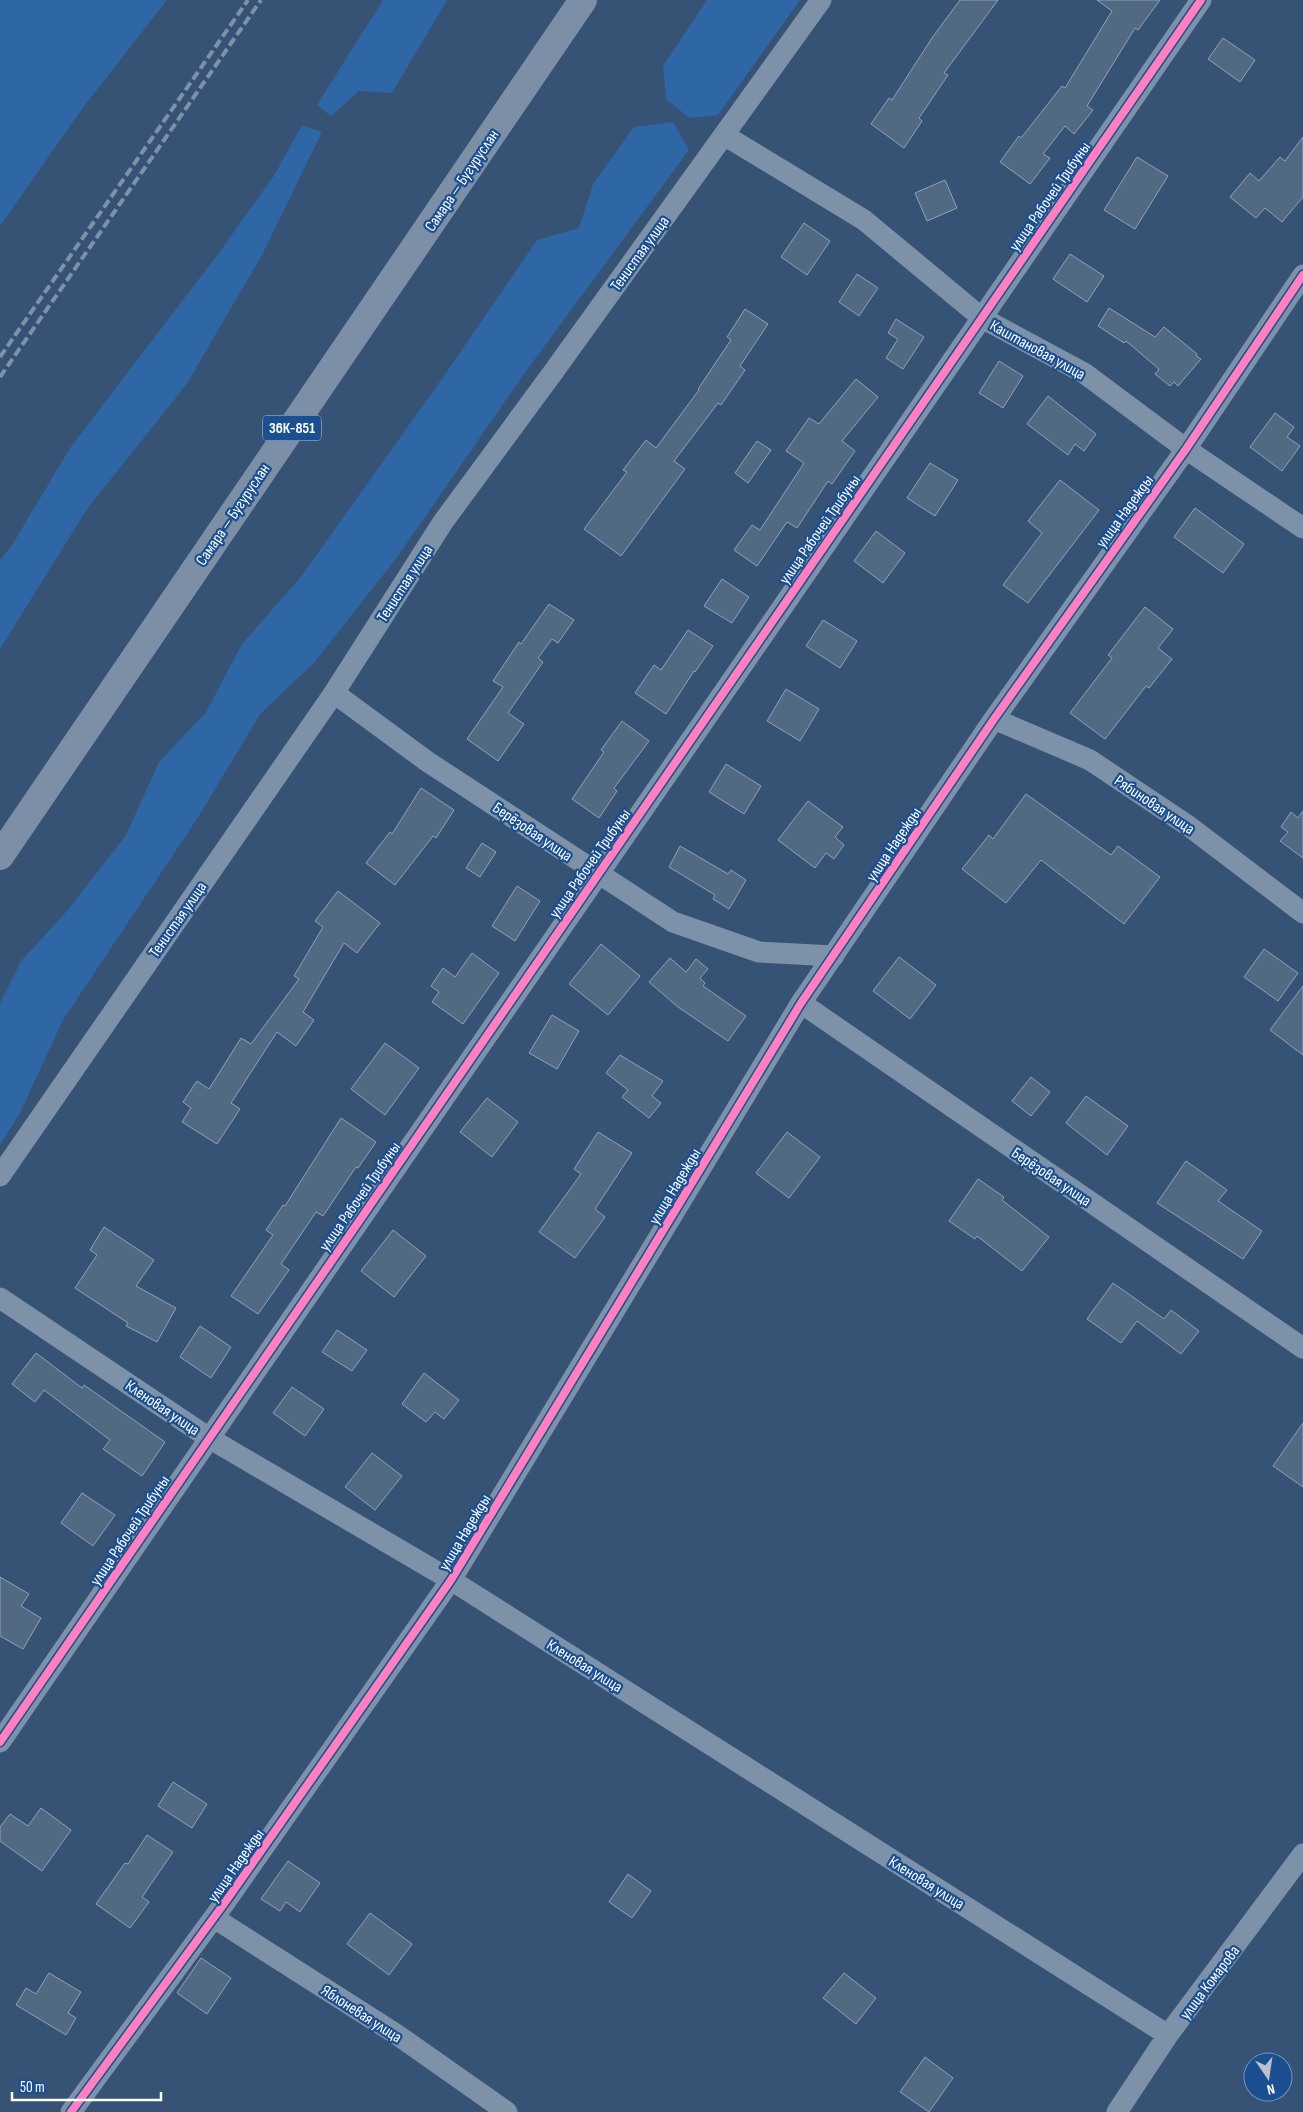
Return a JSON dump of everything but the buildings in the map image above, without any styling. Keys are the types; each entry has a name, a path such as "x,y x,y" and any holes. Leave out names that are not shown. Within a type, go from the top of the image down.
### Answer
{"main road":[{"name":"Самара — Бугуруслан","path":"0,856 584,0"}],"street":[{"name":"Тенистая улица","path":"0,1176 334,693 443,522 821,0"},
{"name":"улица Рабочей Трибуны","path":"0,1742 1201,0"},
{"name":"Каштановая улица","path":"724,135 864,220 982,318 1084,373 1186,449 1303,528"},
{"name":"улица Надежды","path":"71,2112 214,1918 451,1580 801,1003 994,718 1186,449 1303,275"},
{"name":"Берёзовая улица","path":"334,693 428,762 673,922 759,952 834,956"},
{"name":"Рябиновая улица","path":"994,718 1090,760 1190,827 1303,913"},
{"name":"Берёзовая улица","path":"801,1003 1303,1348"},
{"name":"Кленовая улица","path":"0,1298 209,1438 451,1580 1168,2036"},
{"name":"улица Комарова","path":"1117,2112 1168,2036 1303,1854"},
{"name":"Яблоневая улица","path":"214,1918 396,2034 507,2112"}],"shaded area":[{"path":"0,0 167,0 82,109 0,226"},
{"path":"383,0 447,0 392,93 359,91 331,116 317,105"},
{"path":"707,0 800,0 718,115 689,118 666,99 663,66"},
{"path":"673,122 689,150 524,374 398,556 314,663 261,713 197,819 63,1020 19,1115 0,1145 0,1003 21,961 67,911 126,835 159,762 206,712 242,644 300,578 446,373 537,240 579,228 593,184 634,127"},
{"path":"302,125 322,132 262,255 186,385 87,509 0,649 0,560 12,545 70,448 218,254 275,174"}],"railway":[{"path":"0,357 248,0"},
{"path":"0,377 261,0"}],"cycle path":[{"path":"0,1742 1201,0"},
{"path":"71,2112 226,1901 451,1580 801,1003 994,719 1186,449 1303,275"}]}
